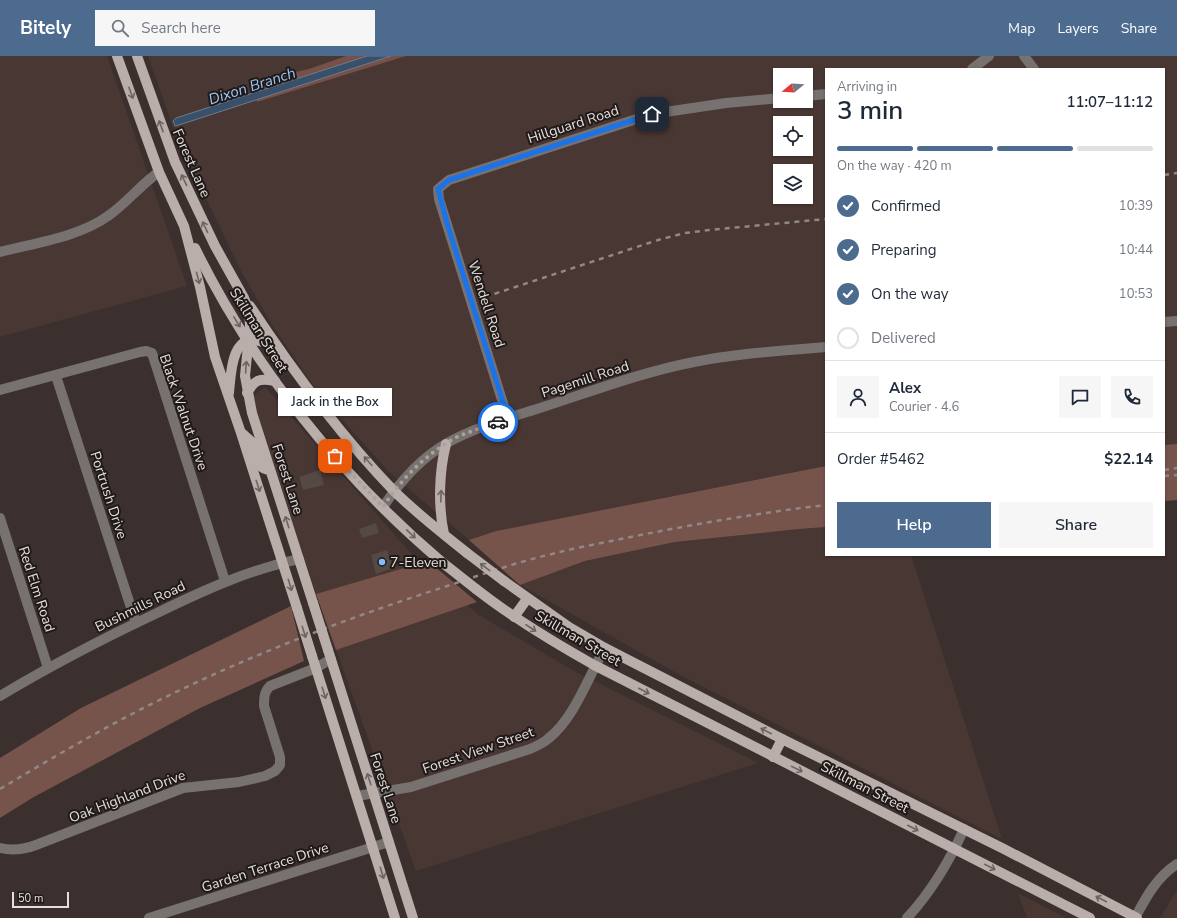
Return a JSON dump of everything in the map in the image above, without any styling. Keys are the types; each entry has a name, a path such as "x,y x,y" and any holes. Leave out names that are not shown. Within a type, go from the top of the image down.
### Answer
{"main road":[{"path":"117,56 159,172 184,226 200,287 215,357 229,395 374,847 395,918"},
{"name":"Forest Lane","path":"137,56 175,162 215,246 244,298 249,311 250,325 245,376 247,393 270,470 413,918"},
{"path":"159,172 175,162"},
{"name":"Skillman Street","path":"184,226 219,294 275,381 330,451 383,507 443,563 514,616 555,643 594,665 1090,918"},
{"name":"Skillman Street","path":"244,298 278,350 325,411 394,490 467,553 527,599 605,648 782,739 964,829 1136,918"},
{"path":"229,395 233,361 236,351 248,341 262,342 278,350"},
{"path":"247,393 252,384 258,381 265,379 275,381"},
{"path":"241,433 253,443 260,466 265,470 270,470"},
{"path":"444,534 440,512 443,457 446,444"},
{"path":"514,616 527,599"},
{"path":"773,757 782,739"}],"street":[{"path":"973,68 989,56"},
{"path":"1024,56 1033,68"},
{"path":"813,95 825,94"},
{"name":"Hillguard Road","path":"439,199 438,189 449,180 652,114 726,103 773,99"},
{"path":"0,252 66,235 95,224 121,207 159,172"},
{"name":"Wendell Road","path":"439,199 508,418"},
{"path":"1165,322 1177,321"},
{"name":"Pagemill Road","path":"383,507 394,490 423,461 446,444 459,436 508,418 681,364 742,355 825,347"},
{"name":"Black Walnut Drive","path":"0,390 140,352 146,351 152,353 225,581"},
{"name":"Portrush Drive","path":"56,376 136,623"},
{"name":"Red Elm Road","path":"0,518 48,668"},
{"name":"Bushmills Road","path":"0,696 48,668 136,623 225,581 282,562 299,559"},
{"name":"Forest View Street","path":"357,796 411,787 530,749 542,743 562,726 572,710 594,665 605,648"},
{"name":"Oak Highland Drive","path":"0,848 12,851 36,846 183,788 249,780 275,771 280,765 280,757 264,706 266,690 270,686 316,668 329,655"},
{"path":"907,918 940,877 964,829"},
{"name":"Garden Terrace Drive","path":"149,918 389,842"},
{"path":"1136,918 1146,897 1158,880 1177,864"}],"shaded area":[{"path":"0,56 107,56 187,286 0,337"},
{"path":"148,56 1177,56 1177,444 1165,445 1165,68 825,68 825,466 496,531 469,540 390,473 319,394 271,323 241,271 177,138"},
{"path":"346,56 406,56 257,102 254,81 309,69"},
{"path":"265,387 415,558 476,613 572,670 758,763 416,871 316,594 252,397"},
{"path":"1177,444 1177,500 1165,501 1165,445"},
{"path":"825,466 825,527 675,542 585,561 520,585 469,540 496,531"},
{"path":"825,527 825,556 911,556 1002,839 682,676 520,585 585,561 675,542"},
{"path":"428,561 477,602 336,650 316,594"},
{"path":"291,606 304,661 200,708 32,798 0,818 0,758 81,708"},
{"path":"1177,890 1177,918 1160,918"},
{"path":"1018,893 1066,918 1027,918"}],"water":[{"path":"367,56 391,56 179,125 175,126 173,121 176,118"}],"building":[{"path":"320,470 324,485 303,490 299,477"},
{"name":"7-Eleven","path":"376,523 379,533 362,538 359,529"},
{"name":"7-Eleven","path":"387,550 393,568 376,574 371,555"}],"railway":[{"path":"1165,175 1177,173"},
{"path":"485,297 658,240 685,233 825,219"},
{"path":"1165,470 1177,468"},
{"path":"1165,476 1177,475"},
{"path":"0,789 108,727 206,678 304,636 404,600 509,566 569,550 698,524 825,505"}],"way so far":[{"path":"335,456 383,507 394,490 433,453 459,436 498,422"}],"place":[{"name":"Jack in the Box","path":"335,456"},
{"name":"7-Eleven","path":"382,562"}],"route":[{"path":"498,422 508,418 439,199 438,189 449,180 652,114"}],"water label":[{"name":"Dixon Branch","path":"252,86"}]}
